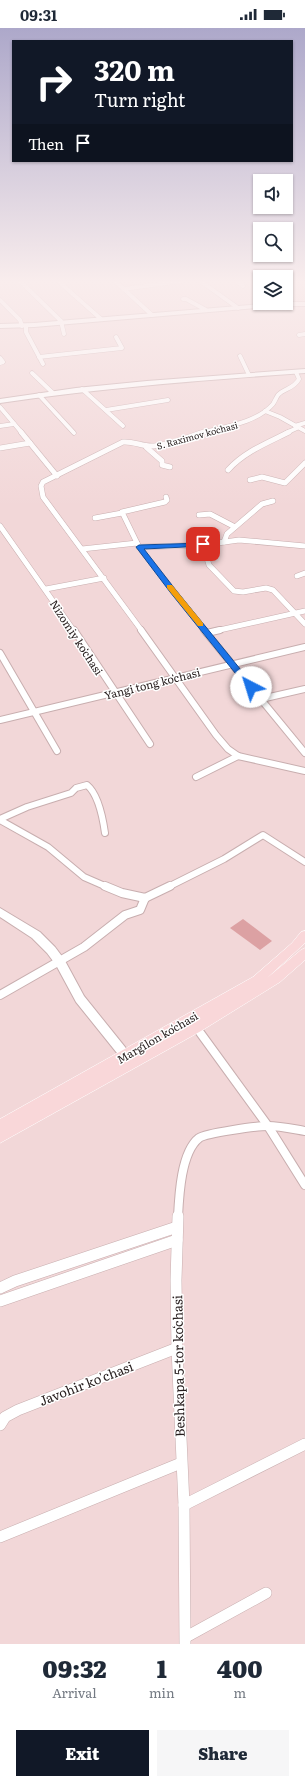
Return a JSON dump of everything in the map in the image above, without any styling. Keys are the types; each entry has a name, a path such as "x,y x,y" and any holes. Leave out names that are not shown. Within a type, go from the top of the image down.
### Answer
{"main road":[{"name":"Margʻilon koʻchasi","path":"0,1126 256,980 296,946 305,935"},
{"name":"Margʻilon koʻchasi","path":"0,1137 196,1027 276,979 303,958"}],"street":[{"path":"43,364 39,357 54,355"},
{"path":"240,356 249,375"},
{"path":"0,358 3,362 0,363"},
{"path":"0,401 82,389 305,371"},
{"name":"S. Raximov koʻchasi","path":"82,549 43,496 41,486 44,482 123,442 135,442 146,447 164,444 236,424 265,411 271,406 278,395 298,383 299,379 296,372"},
{"path":"32,373 53,393"},
{"path":"82,389 90,399 106,410 123,426"},
{"path":"39,395 74,433"},
{"path":"106,410 168,400"},
{"path":"0,407 57,476"},
{"path":"265,411 280,417 305,431"},
{"path":"0,426 14,424"},
{"path":"228,470 234,462 245,455 296,427 305,424"},
{"path":"0,448 30,443"},
{"path":"146,447 162,461 162,465 170,467"},
{"path":"250,480 262,477 284,483 305,462"},
{"path":"95,518 122,513 165,499 171,504"},
{"path":"224,542 228,534 235,527 262,504 273,501"},
{"path":"122,513 138,545 172,591 305,753"},
{"path":"199,515 210,514 235,527"},
{"name":"Nizomiy koʻchasi","path":"0,526 46,589 150,744"},
{"path":"82,549 138,545 203,544 239,540 254,540 305,546"},
{"path":"203,544 209,565 234,591 243,592 266,588 270,589 305,624"},
{"path":"82,549 176,677 216,735 228,749 238,756 305,771"},
{"path":"297,576 305,573"},
{"path":"46,589 104,578"},
{"path":"207,633 305,612"},
{"name":"Yangi tong koʻchasi","path":"0,720 305,647"},
{"path":"0,652 57,751"},
{"path":"261,699 305,689"},
{"path":"298,745 305,741"},
{"path":"196,777 238,756"},
{"path":"0,820 28,806 71,793 76,788 87,785 92,789 103,819 105,833"},
{"path":"0,820 48,847 84,877 122,893 145,898"},
{"path":"0,994 60,962 84,947 120,918 140,910 145,898 224,859 263,835 305,862"},
{"path":"0,912 36,935 51,950 60,962 80,998 125,1055"},
{"path":"196,1027 268,1126 305,1185"},
{"name":"Beshkapa 5-tor koʻchasi","path":"266,1594 186,1640 184,1505 177,1348 177,1227 179,1195 186,1159 190,1149 199,1138 216,1133 268,1126 305,1131"},
{"path":"0,1288 15,1281 177,1227"},
{"path":"0,1301 177,1240"},
{"name":"Javohir ko'chasi","path":"0,1426 5,1417 18,1410 177,1348"},
{"path":"184,1505 305,1444"},
{"path":"0,1538 181,1463"}],"shaded area":[{"path":"243,919 272,941 260,950 230,928"}],"slow traffic":[{"path":"169,587 200,624"}],"route":[{"path":"203,544 139,547 172,591 251,687"}]}
